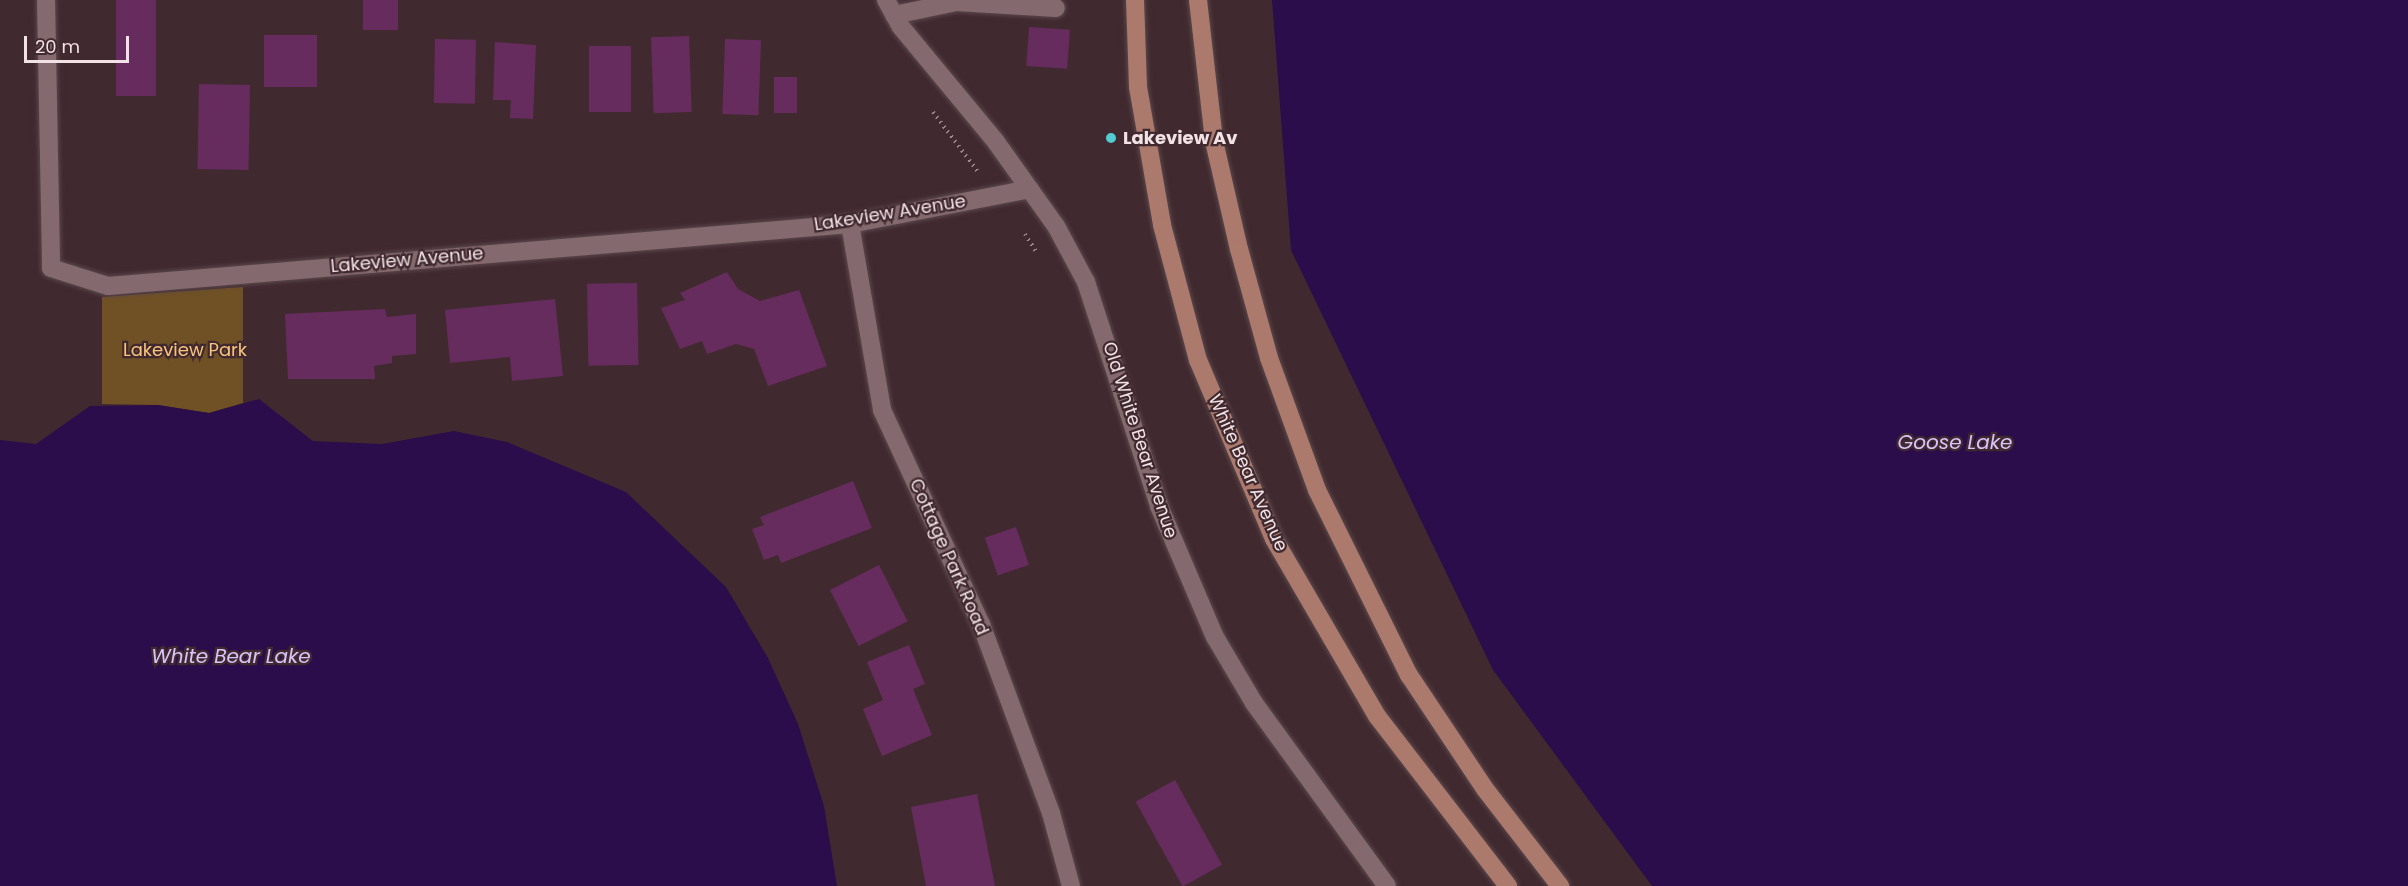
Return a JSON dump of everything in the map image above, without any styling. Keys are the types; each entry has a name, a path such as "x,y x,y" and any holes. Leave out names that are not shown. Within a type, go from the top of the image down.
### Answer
{"main road":[{"name":"White Bear Avenue","path":"1135,0 1138,87 1162,225 1198,360 1274,539 1377,716 1508,886"},
{"path":"1198,0 1214,141 1239,249 1269,358 1317,490 1409,675 1485,789 1560,886"}],"street":[{"name":"Lakeview Avenue","path":"46,0 51,268 108,286 850,224 1030,189"},
{"path":"890,7 957,2 1056,8"},
{"name":"Old White Bear Avenue","path":"890,7 1030,189 1086,282 1159,506 1215,637 1254,703 1387,886"},
{"name":"Cottage Park Road","path":"850,224 882,410 981,624 1052,813 1071,886"}],"green space":[{"name":"Lakeview Park","path":"243,287 243,403 209,413 158,405 102,404 102,297"}],"water":[{"name":"Goose Lake","path":"1272,0 2408,0 2408,886 1652,886 1493,670 1291,250"},
{"name":"White Bear Lake","path":"259,399 313,441 382,444 454,431 507,442 626,492 726,587 768,658 798,724 824,806 837,886 0,886 0,440 36,444 90,406 158,405 209,413"}],"building":[{"path":"116,0 156,0 156,96 116,96"},
{"path":"363,0 398,0 398,30 363,30"},
{"path":"1029,27 1070,30 1067,69 1026,66"},
{"path":"264,35 317,35 317,87 264,87"},
{"path":"689,36 692,112 654,113 651,37"},
{"path":"435,39 476,40 475,104 434,103"},
{"path":"725,39 761,40 758,115 722,114"},
{"path":"495,42 536,45 533,119 510,118 511,100 493,100"},
{"path":"589,46 631,46 631,112 589,112"},
{"path":"774,77 797,77 797,113 774,113"},
{"path":"199,84 250,85 249,170 198,169"},
{"path":"727,272 738,289 760,301 799,290 827,366 768,386 754,349 736,344 707,354 702,341 680,349 661,308 685,300 680,293"},
{"path":"637,283 638,365 588,366 587,284"},
{"path":"555,299 563,376 512,381 510,357 450,363 445,310"},
{"path":"385,309 387,317 416,314 416,354 392,356 392,363 374,366 375,379 288,379 285,314"},
{"path":"853,481 872,528 781,563 778,555 764,560 752,529 764,525 760,517"},
{"path":"1016,527 1029,565 998,576 985,538"},
{"path":"879,565 908,621 859,646 830,590"},
{"path":"909,645 925,684 913,689 932,735 882,756 863,709 883,700 867,662"},
{"path":"1175,780 1222,865 1182,886 1136,802"},
{"path":"977,794 995,886 926,886 911,807"}],"place":[{"name":"Lakeview Av","path":"1111,138"}]}
